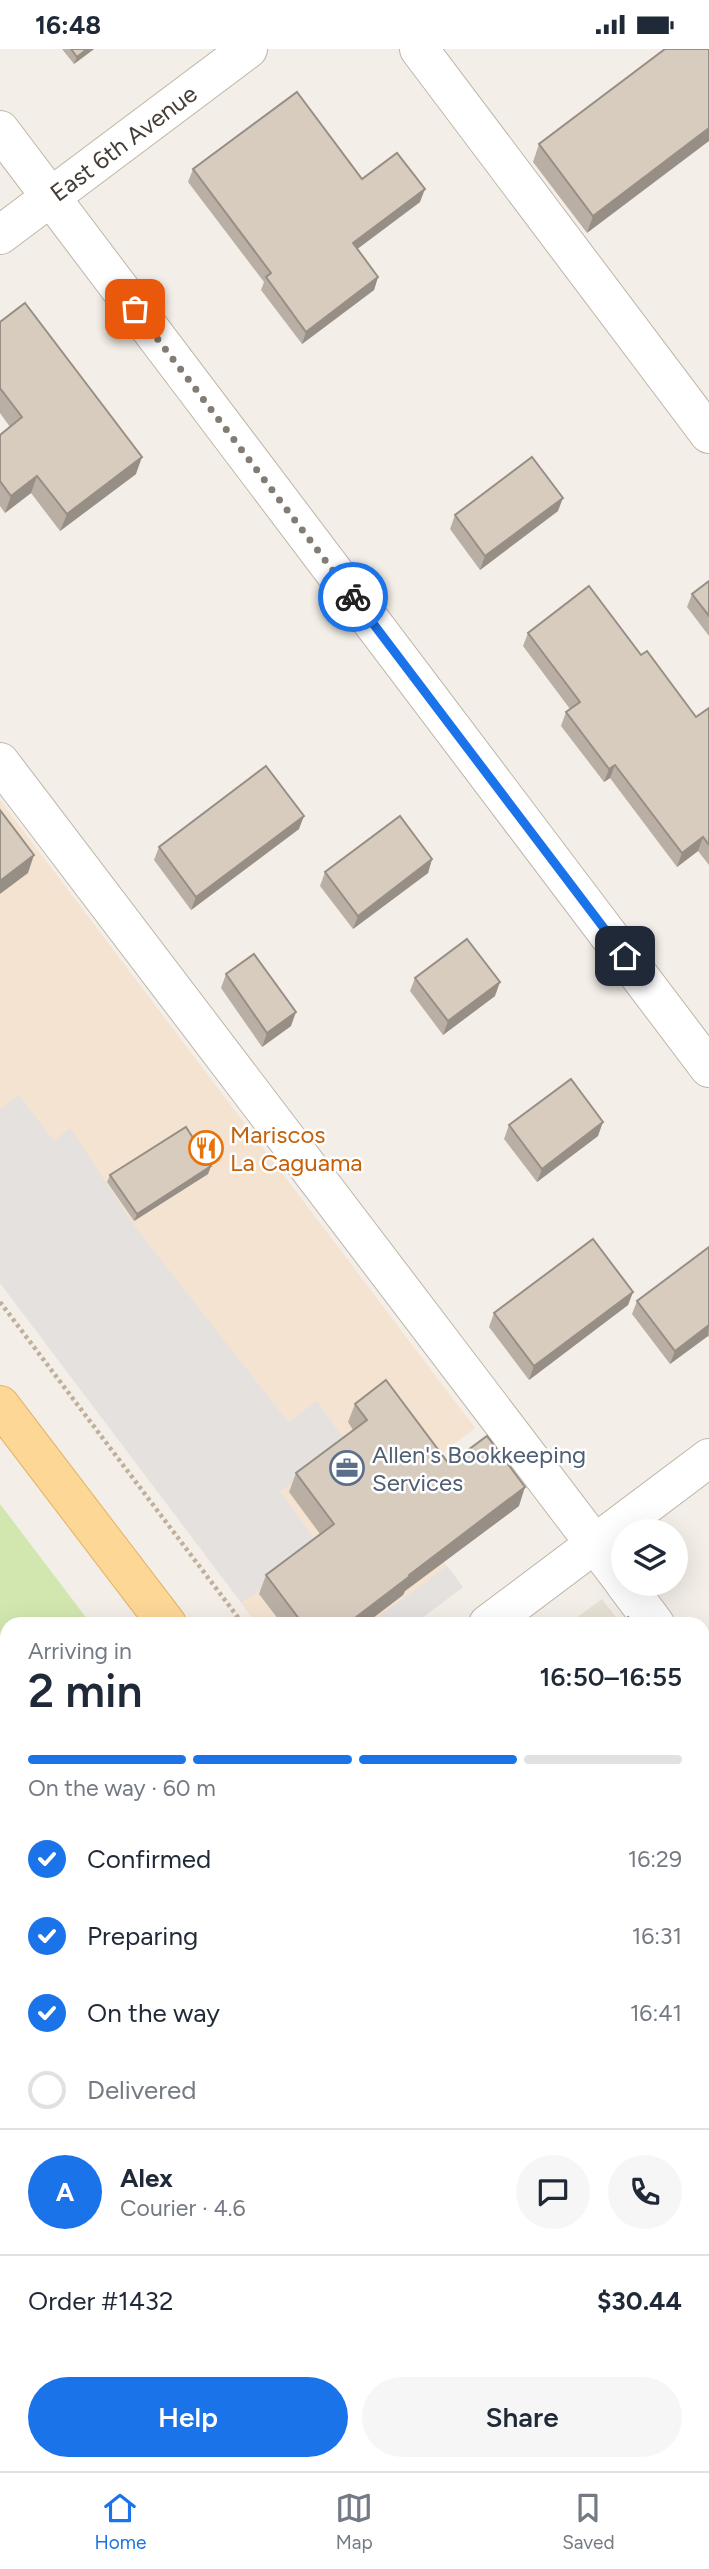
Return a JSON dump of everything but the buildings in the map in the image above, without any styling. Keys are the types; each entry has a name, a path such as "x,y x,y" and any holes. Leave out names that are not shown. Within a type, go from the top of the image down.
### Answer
{"main road":[{"path":"0,1405 162,1617"}],"street":[{"name":"East 6th Avenue","path":"0,235 248,49"},
{"path":"419,49 709,434"},
{"path":"0,130 709,1068"},
{"path":"0,762 611,1564"},
{"path":"497,1617 709,1458"},
{"path":"634,1596 650,1617"}],"path":[{"path":"0,1302 238,1617"}],"shaded area":[{"path":"0,800 475,1428 390,1492 463,1587 423,1617 252,1617 0,1283"},
{"path":"19,1095 54,1141 70,1128 136,1228 288,1422 317,1401 346,1442 280,1492 319,1545 242,1603 0,1283 0,1110"},
{"path":"447,1566 463,1587 423,1617 378,1617"},
{"path":"602,1599 616,1617 578,1617"}],"green space":[{"path":"0,1504 86,1617 0,1617"}],"way so far":[{"path":"135,309 353,597"}],"place":[{"name":"Mariscos La Caguama","path":"206,1148"},
{"name":"Allen's Bookkeeping Services","path":"347,1468"}],"route":[{"path":"353,597 625,956"}]}
